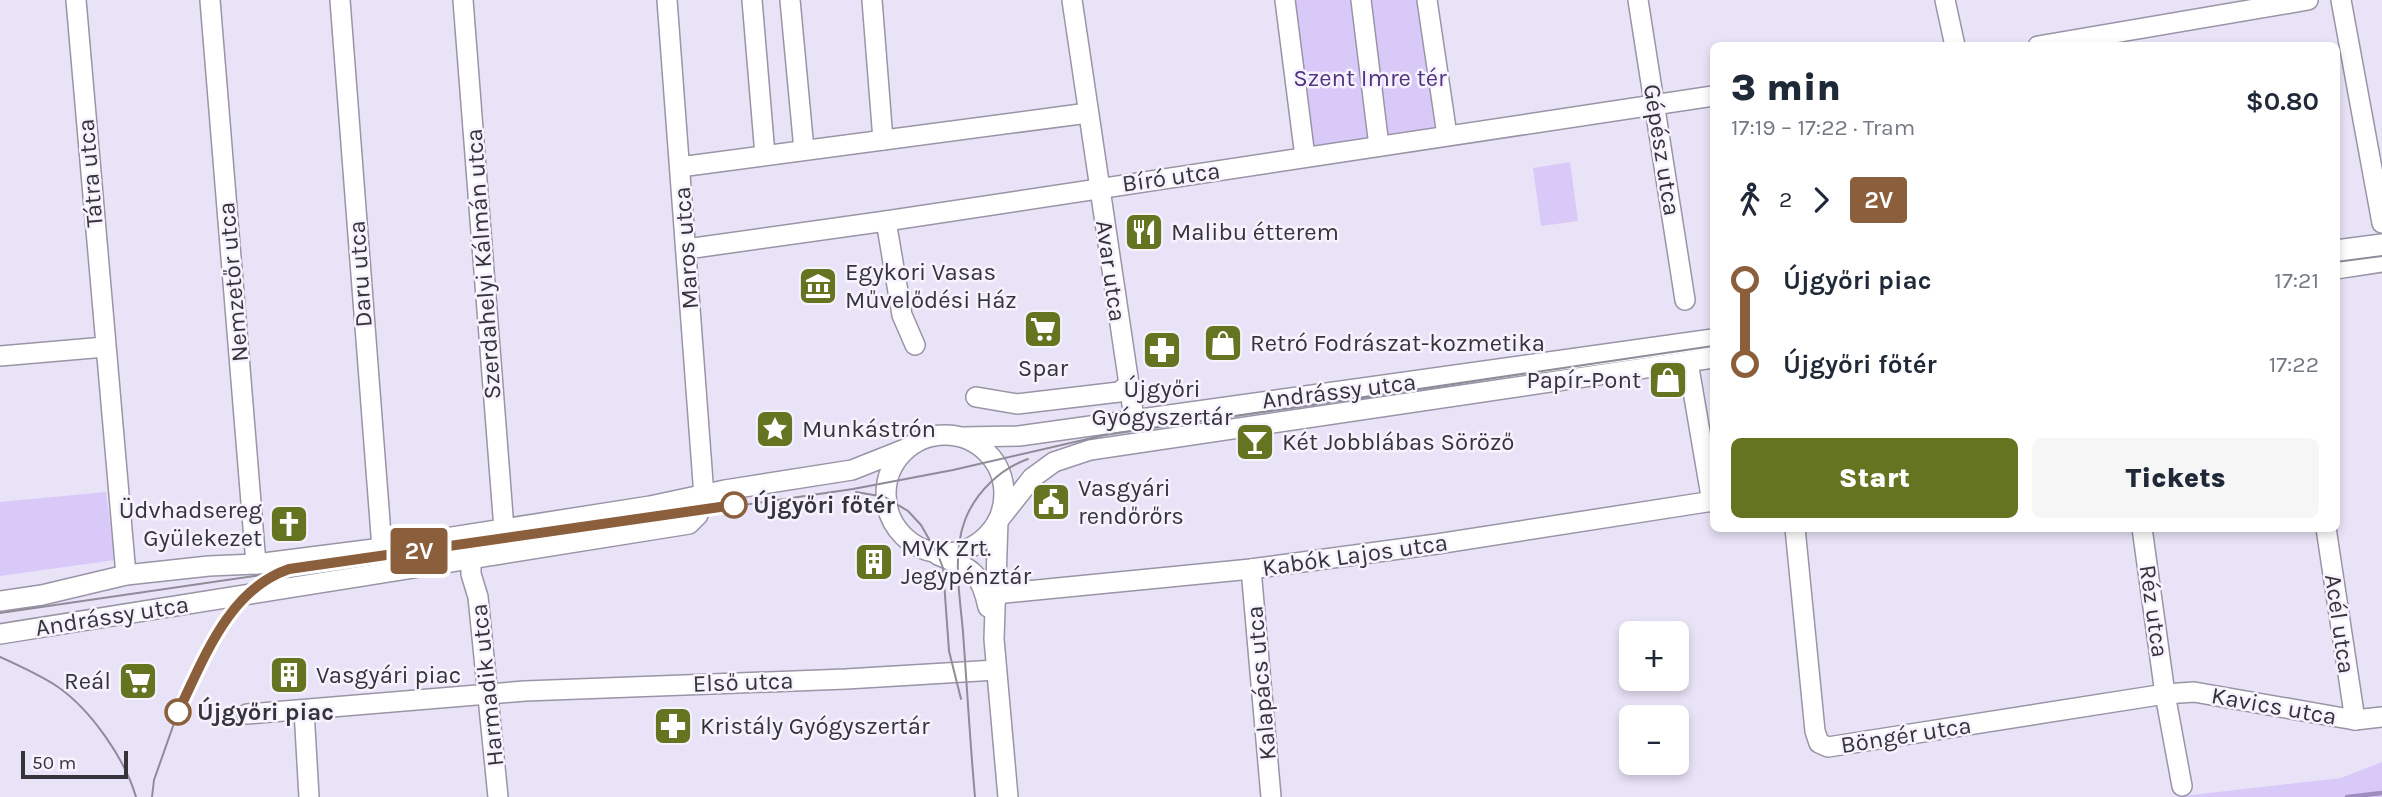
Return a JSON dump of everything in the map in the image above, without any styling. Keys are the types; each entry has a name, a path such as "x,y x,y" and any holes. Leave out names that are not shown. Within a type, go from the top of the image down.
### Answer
{"street":[{"name":"Tátra utca","path":"76,0 125,575"},
{"name":"Nemzetőr utca","path":"210,0 256,564"},
{"name":"Daru utca","path":"340,0 382,548"},
{"name":"Szerdahelyi Kálmán utca","path":"463,0 503,529"},
{"name":"Maros utca","path":"667,0 704,496"},
{"path":"752,0 765,155"},
{"path":"790,0 804,150"},
{"path":"873,0 883,140"},
{"name":"Avar utca","path":"1072,0 1132,415"},
{"path":"1284,0 1305,156"},
{"path":"1361,0 1379,146"},
{"path":"1427,0 1447,135"},
{"name":"Gépész utca","path":"1639,0 1685,300"},
{"path":"1945,0 1954,42"},
{"path":"2084,42 2152,36 2308,0"},
{"path":"2341,0 2376,160 2382,223"},
{"name":"Bíró utca","path":"687,249 1710,96"},
{"path":"680,167 1088,113"},
{"path":"886,221 902,315 915,345"},
{"path":"2340,249 2382,244"},
{"path":"2340,268 2382,262"},
{"name":"Andrássy utca","path":"964,437 1019,436 1132,415 1423,380 1710,339"},
{"path":"0,356 105,347"},
{"name":"Andrássy utca","path":"998,521 1032,478 1054,462 1090,450 1710,358"},
{"path":"1688,362 1710,489"},
{"path":"976,397 1017,404 1119,392 1128,385"},
{"path":"994,639 979,577 962,563 911,543 899,532 886,508 886,483 894,462 917,440 932,435 964,437 980,446 997,464 1001,473 1004,497 998,521 994,639 1007,797"},
{"name":"Andrássy utca","path":"0,601 42,595 125,575 256,564 382,548 704,496 725,490 852,470 905,449"},
{"name":"Andrássy utca","path":"0,634 464,565 689,524 698,515 704,496"},
{"name":"Kabók Lajos utca","path":"995,594 1251,569 1437,544 1710,501"},
{"path":"928,551 948,553 969,548 989,533 998,521"},
{"name":"Böngér utca","path":"1795,532 1815,732 1819,743 1828,747 2165,694"},
{"name":"Réz utca","path":"2143,532 2165,694 2182,786"},
{"name":"Acél utca","path":"2327,532 2355,720"},
{"path":"464,565 474,543 483,533"},
{"name":"Harmadik utca","path":"464,565 478,597 498,797"},
{"name":"Kalapács utca","path":"1251,569 1270,797"},
{"name":"Első utca","path":"247,714 526,691 846,679 996,670"},
{"name":"Kavics utca","path":"2165,694 2194,692 2355,720 2382,717"},
{"path":"304,710 309,797"}],"green space":[{"name":"Szent Imre tér","path":"1289,0 1434,0 1451,145 1306,166"},
{"path":"1570,162 1578,221 1541,226 1533,168"},
{"path":"106,492 115,560 0,576 0,502"},
{"path":"2382,762 2382,797 2174,797 2341,778"}],"waterway":[{"path":"2347,797 2382,793"}],"tram line":[{"path":"2340,261 2382,256"},
{"path":"0,613 853,489 953,470 1105,435 1710,346"},
{"path":"975,797 959,590 961,533 965,520 982,491 999,475 1028,459"},
{"path":"856,492 885,497 908,511 921,525 938,555 943,568 949,651 961,699"},
{"name":"2V","path":"178,712 222,624 248,593 266,580 289,569 734,505"},
{"path":"152,797 154,780 178,712 222,624 248,593 273,576"},
{"path":"0,657 58,687 83,709 115,752 136,797"}],"place":[{"name":"Malibu étterem","path":"1144,232"},
{"name":"Egykori Vasas Művelődési Ház","path":"818,286"},
{"name":"Spar","path":"1043,329"},
{"name":"Retró Fodrászat-kozmetika","path":"1223,343"},
{"name":"Újgyőri Gyógyszertár","path":"1162,350"},
{"name":"Papír-Pont","path":"1668,380"},
{"name":"Munkástrón","path":"775,429"},
{"name":"Két Jobblábas Söröző","path":"1255,442"},
{"name":"Vasgyári rendőrőrs","path":"1051,502"},
{"name":"Újgyőri főtér","path":"734,505"},
{"name":"Üdvhadsereg Gyülekezet","path":"289,524"},
{"name":"MVK Zrt. Jegypénztár","path":"874,562"},
{"name":"Vasgyári piac","path":"289,675"},
{"name":"Reál","path":"138,681"},
{"name":"Újgyőri piac","path":"178,712"},
{"name":"Kristály Gyógyszertár","path":"673,726"}]}
